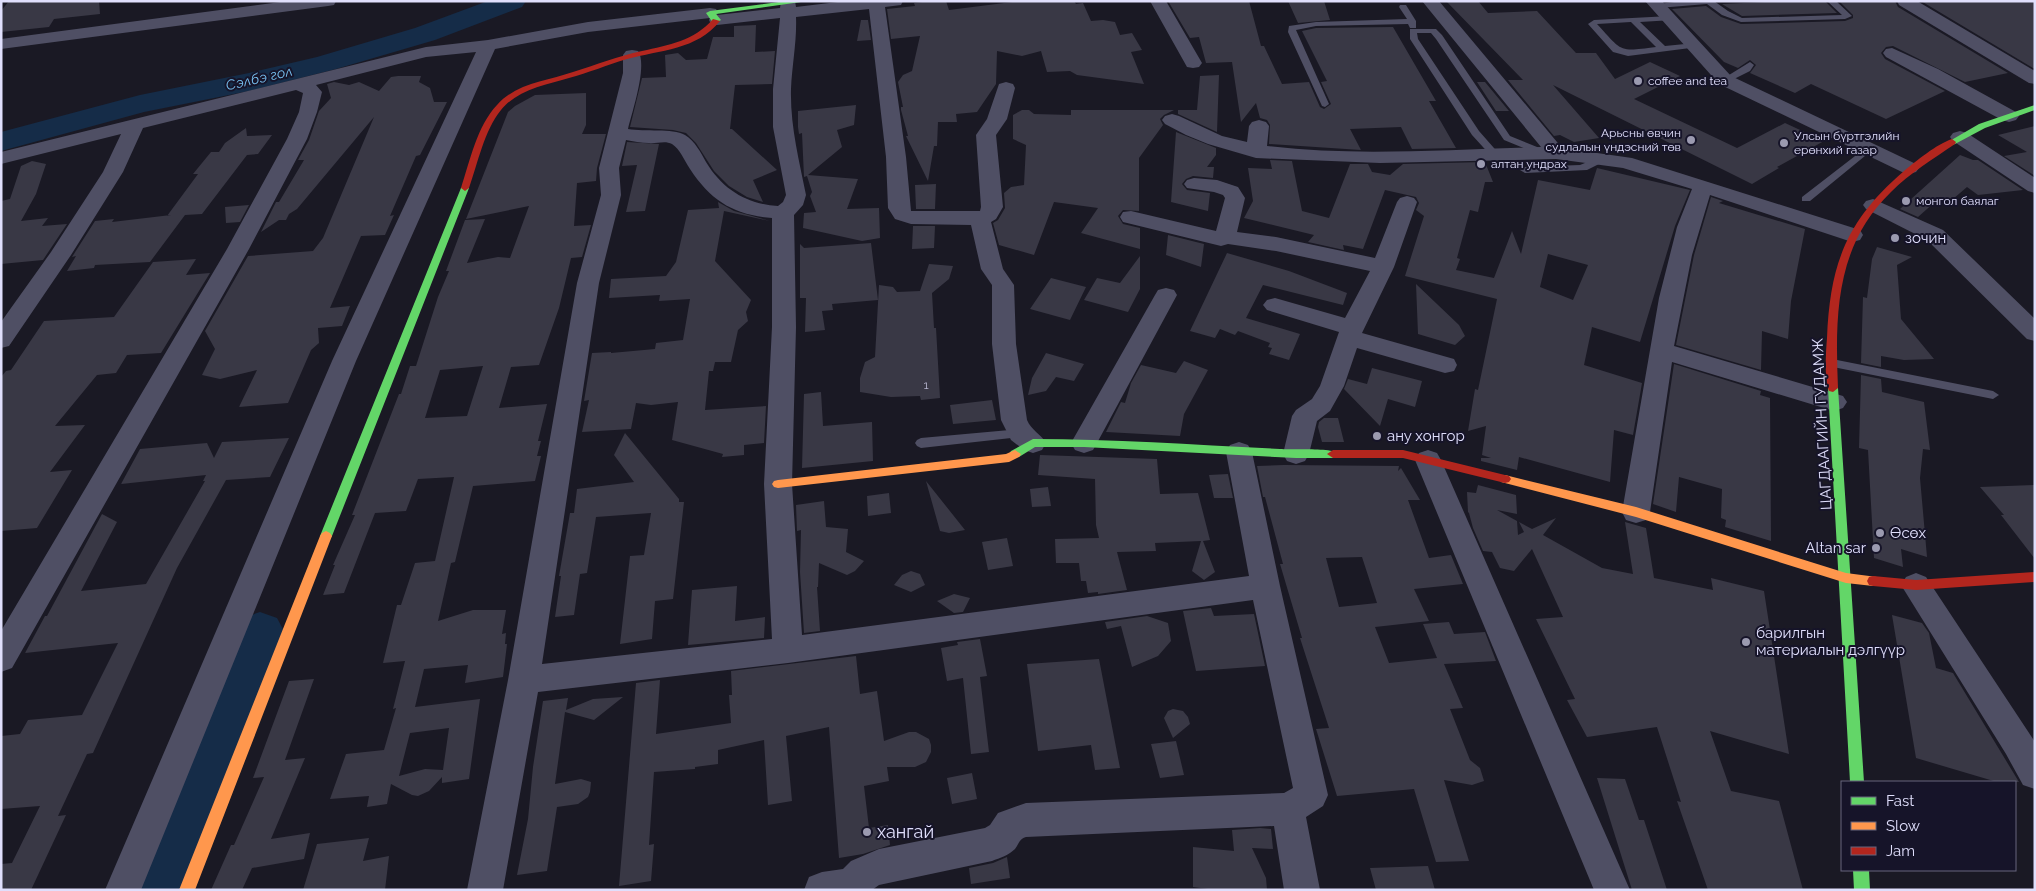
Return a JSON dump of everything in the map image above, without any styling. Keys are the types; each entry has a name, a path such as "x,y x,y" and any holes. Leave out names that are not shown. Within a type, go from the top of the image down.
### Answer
{"street":[{"path":"2,42 148,24 248,7 328,1"},
{"path":"1158,1 1193,63"},
{"path":"1430,1 1550,153"},
{"path":"1905,1 2035,79"},
{"path":"1,158 426,52 488,46 588,27 714,17 794,6 883,2 899,208 902,215 911,218 980,219 989,215 992,207 986,135 997,120 1006,88"},
{"path":"618,132 646,138 675,138 690,151 705,177 732,203 770,212 783,213 792,205 796,195 783,127 782,89 788,36 794,6"},
{"path":"1661,8 1725,80 1910,168"},
{"path":"187,890 288,630 383,398 494,112 501,102 520,91 632,55 675,46 699,37 714,27 714,17"},
{"path":"123,890 344,361 488,46"},
{"path":"1892,53 2009,116"},
{"path":"484,890 524,680 588,283 611,195 608,168 632,73 632,55"},
{"path":"1,659 238,249 297,140 314,92 297,84"},
{"name":"ЦАГДААГИЙН ГУДАМЖ","path":"1857,781 1832,363 1832,324 1837,279 1843,256 1852,235 1873,205 1910,168 1960,137 2035,107"},
{"path":"1172,120 1215,141 1256,152 1280,155 1368,158 1496,156 1550,153 1624,162 1704,186 1852,235"},
{"path":"1,340 60,255 113,172 136,123"},
{"path":"1256,152 1259,126"},
{"path":"1960,137 2035,187"},
{"path":"1194,184 1217,186 1231,191 1234,198 1225,237"},
{"path":"1636,512 1661,350 1681,251 1693,212 1704,186"},
{"path":"1296,454 1304,416 1321,405 1332,386 1351,332 1383,267 1407,202"},
{"path":"1873,205 1936,235 2035,333"},
{"path":"783,213 784,327 778,484 788,650"},
{"path":"1131,217 1221,239 1225,237 1276,244 1383,267"},
{"path":"980,219 992,269 1003,286 1004,344 1014,420 1026,438"},
{"path":"1084,443 1166,295"},
{"path":"1275,306 1445,365"},
{"path":"1661,350 1834,402"},
{"path":"778,484 1009,458 1026,438"},
{"path":"1026,438 1239,452 1403,454 1636,512 1846,578 1916,585 2035,577"},
{"path":"842,888 864,872 879,867 992,844 1002,837 1010,825 1026,820 1288,809 1311,796 1265,586 1239,452"},
{"path":"1428,460 1612,890"},
{"path":"1916,585 2018,742 2035,774"},
{"path":"524,680 788,650 1265,586"},
{"path":"1288,809 1302,890"},
{"path":"1861,871 1862,890"}],"lane":[{"path":"1695,44 1628,53 1616,50 1592,24 1594,22 1633,20 1661,8 1705,1 1725,13 1742,20 1848,16 1831,1"},
{"path":"1404,6 1412,21 1414,38 1475,133 1496,156"},
{"path":"1633,20 1662,48"},
{"path":"1325,104 1292,32 1292,28 1316,24 1412,21"},
{"path":"1413,31 1433,31 1439,36 1506,138 1550,153"},
{"path":"1725,80 1747,69 1750,65"},
{"path":"1806,199 1868,149"},
{"path":"1525,170 1587,167 1602,159"},
{"path":"1832,363 1993,395"},
{"path":"921,443 1026,438"}],"building":[{"path":"9,1 99,1 100,14 54,19 49,27 1,32 1,11"},
{"path":"946,1 949,10 1019,1 1074,1 1076,4 1083,3 1091,21 1115,22 1120,35 1132,33 1142,50 1131,52 1144,84 1077,75 1070,71 1047,72 1041,51 1022,56 997,51 996,84 977,112 956,114 957,122 938,122 937,146 934,146 928,181 906,136 908,136 901,110 901,107 903,107 898,82 903,75 912,71 920,36 891,39 887,9 915,6 914,3"},
{"path":"1168,1 1249,1 1261,46 1264,46 1282,84 1309,82 1320,107 1324,109 1331,104 1321,82 1327,81 1302,31 1316,28 1393,27 1436,101 1429,101 1456,148 1412,149 1401,127 1350,129 1361,150 1269,144 1270,125 1267,120 1260,118 1256,103 1241,122 1232,62 1206,63 1199,37 1190,38"},
{"path":"1288,1 1324,1 1330,20 1298,23"},
{"path":"1446,1 1478,1 1488,13 1537,11 1576,53 1596,53 1615,79 1650,62 1680,76 1634,99 1737,148 1785,123 1824,141 1777,167 1779,168 1752,184 1553,85 1599,138 1574,142 1560,135 1554,136 1508,80 1523,80"},
{"path":"1825,1 1837,13 1742,16 1722,4"},
{"path":"1839,1 1895,1 1898,7 2008,73 1965,82 1893,46 1886,47 1881,53 1885,59 1945,91 1886,119 1811,84 1795,93 1750,73 1756,65 1750,60 1738,68 1724,62 1672,9 1706,6 1721,17 1741,24 1845,21 1853,18 1853,15"},
{"path":"1921,1 2035,1 2035,68 2033,68"},
{"path":"861,20 868,20 871,40 857,41"},
{"path":"756,25 755,52 775,51 772,84 735,85 730,129 777,170 753,180 763,202 747,197 729,186 714,171 696,143 686,133 673,130 630,127 642,78 666,77 665,55 678,53 686,60 707,59 713,37 734,37 734,26"},
{"path":"1219,75 1217,132 1178,114 1178,110 1197,110 1200,76"},
{"path":"421,76 419,82 430,88 434,102 447,102 420,155 416,156 390,216 394,215 385,235 361,236 330,308 350,306 342,326 318,328 319,343 311,350 288,403 239,407 257,370 220,379 202,375 215,349 205,331 248,256 313,251 323,238 374,117 297,209 289,214 286,220 279,220 261,232 276,202 279,202 304,160 298,160 309,140 319,111 331,98 327,84 334,82 349,85 359,82 379,91 391,77"},
{"path":"1477,82 1485,82 1509,111 1496,111"},
{"path":"586,93 586,125 582,134 606,134 597,168 596,181 577,183 574,226 591,225 582,257 571,258 559,308 539,365 511,367 499,408 547,404 538,441 541,441 537,456 541,456 535,481 473,486 455,562 451,563 438,621 473,610 506,610 502,634 506,633 505,644 507,644 503,677 465,683 468,665 424,669 415,707 480,699 469,779 442,783 442,777 429,791 418,796 412,795 391,784 387,804 367,807 369,796 330,799 346,754 384,750 396,708 393,709 405,661 383,663 397,605 401,605 415,563 435,561 454,477 418,479 406,511 375,513 344,593 323,595 335,565 333,565 355,515 352,515 399,394 401,394 410,366 416,366 438,297 449,271 446,271 465,220 485,219 467,263 498,257 510,258 529,206 466,219 508,112 535,95","holes":["483,366 467,416 425,418 440,370","449,728 443,770 425,769 399,776 410,733"]},
{"path":"856,105 854,125 837,130 842,147 808,175 858,179 847,209 879,208 880,238 862,241 803,228 804,213 816,212 810,196 812,192 807,176 804,177 802,133 799,134 798,127 798,111"},
{"path":"1022,110 1029,110 1034,114 1071,115 1071,110 1174,110 1160,119 1163,125 1139,158 1139,211 1123,210 1118,216 1123,224 1140,228 1140,249 1081,233 1098,208 1054,202 1034,255 999,245 993,223 998,220 1005,208 1004,193 1011,187 1024,185 1026,145 1013,139 1013,115"},
{"path":"2035,126 2035,176 2004,156 2027,152 1998,135"},
{"path":"246,128 247,136 272,135 258,154 247,155 202,214 185,215 150,262 95,265 94,268 67,271 76,256 72,257 95,221 114,219 112,222 167,215 198,174 193,174 211,152 219,152 225,143"},
{"path":"1176,132 1216,148 1216,155 1207,167 1214,167 1213,178 1193,176 1186,179 1182,184 1187,190 1210,193 1208,211 1171,202"},
{"path":"627,142 659,144 645,211 626,212 637,165 622,166"},
{"path":"1960,155 1978,160 2023,190 1978,195 1967,187 1946,205 1936,201 1918,217 1900,209"},
{"path":"1270,160 1292,161 1302,211 1329,218 1350,164 1368,164 1372,172 1390,175 1403,164 1485,162 1493,182 1485,182 1478,212 1470,210 1457,258 1460,259 1456,270 1494,278 1512,231 1521,254 1538,180 1590,190 1597,168 1690,190 1675,226 1640,342 1592,327 1584,365 1642,383 1633,435 1614,430 1610,482 1519,457 1517,470 1481,461 1481,458 1491,458 1482,455 1486,426 1468,431 1475,389 1478,390 1497,299 1405,276 1424,216 1416,210 1419,203 1416,197 1385,190 1363,249 1343,245 1344,250 1308,242 1314,235 1244,218 1253,201 1248,168 1272,169","holes":["1548,254 1588,265 1573,300 1540,287"]},
{"path":"32,161 46,164 36,194 21,221 48,218 42,226 67,224 43,260 1,264 1,201 10,199 21,166"},
{"path":"936,184 935,209 916,209 915,185"},
{"path":"1711,197 1723,201 1719,203 1805,229 1791,301 1788,339 1762,331 1761,370 1676,345 1694,255"},
{"path":"718,202 734,211 770,221 724,211 715,261 751,300 746,312 748,321 738,330 731,362 715,362 713,371 709,371 705,410 766,406 764,443 744,445 744,455 722,457 723,454 672,440 678,402 651,405 636,403 631,429 582,432 589,400 584,401 592,353 655,349 656,343 683,340 690,299 659,301 660,295 609,298 611,279 666,276 676,262 688,210 719,208"},
{"path":"249,205 240,222 226,223 225,207"},
{"path":"913,226 935,226 934,248 912,249"},
{"path":"1168,235 1204,244 1201,267 1166,255"},
{"path":"871,243 878,300 832,304 833,310 822,311 825,330 805,332 806,298 800,298 800,244 804,248"},
{"path":"1877,247 1912,257 1897,265 1901,319 1934,359 1904,360 1881,356 1881,367 1861,363 1863,297 1867,298 1872,259"},
{"path":"1227,253 1289,271 1347,293 1343,305 1263,285 1246,318 1300,334 1289,360 1269,354 1272,348 1268,347 1270,343 1238,331 1235,335 1220,329 1215,338 1190,331"},
{"path":"1140,256 1140,289 1128,312 1084,300 1097,278 1120,283"},
{"path":"196,259 186,275 210,273 161,353 127,355 116,373 97,375 55,426 85,425 50,472 72,470 37,528 1,531 1,377 6,371 11,370 44,321 114,317 153,262"},
{"path":"929,264 953,266 949,279 932,293 940,398 921,400 920,396 891,397 860,392 860,378 865,362 875,357 879,285 893,287 897,292 920,291"},
{"path":"1051,278 1086,287 1070,320 1030,309"},
{"path":"1416,284 1459,325 1465,336 1455,345 1418,334"},
{"path":"1046,353 1084,364 1074,381 1056,377 1046,391 1028,395 1032,378"},
{"path":"1184,361 1208,370 1184,414 1180,436 1106,432 1121,402 1125,403 1131,383 1141,365 1176,373"},
{"path":"1674,364 1761,391 1760,395 1770,398 1771,541 1725,527 1726,520 1721,518 1722,489 1679,477 1676,512 1653,504"},
{"path":"1372,368 1422,381 1415,407 1388,399 1380,426 1344,389 1348,379 1367,384"},
{"path":"1861,375 1881,379 1882,392 1924,402 1930,450 1923,449 1920,478 1927,557 1901,549 1903,567 1874,558 1868,450 1859,448"},
{"path":"821,392 823,426 872,422 873,461 802,468 804,394"},
{"path":"992,400 996,420 953,424 950,405"},
{"path":"1324,418 1338,418 1344,442 1322,442 1318,427 1319,422"},
{"path":"625,433 679,499 679,502 684,502 673,599 655,601 652,639 620,644 630,556 644,555 651,513 596,517 587,573 580,574 574,615 555,617 561,576 559,576 570,513 574,513 577,489 634,482 614,455"},
{"path":"289,438 270,477 226,480 177,568 93,753 87,754 58,816 66,815 31,890 1,890 1,864 12,863 40,806 1,809 1,736 20,734 28,720 82,715 118,643 25,653 102,514 117,522 81,591 146,584 205,481 203,481 206,475 121,484 140,449 207,443 214,458 222,442"},
{"path":"1040,455 1157,459 1160,494 1198,493 1210,540 1203,541 1215,572 1204,580 1192,571 1201,541 1155,543 1156,551 1117,552 1127,590 1098,594 1098,592 1088,593 1086,581 1081,581 1079,563 1056,563 1055,539 1099,538 1096,525 1095,479 1038,475"},
{"path":"1257,466 1399,466 1398,471 1401,468 1420,500 1408,500 1429,558 1451,555 1463,584 1414,589 1429,621 1375,627 1389,663 1437,658 1423,624 1449,622 1454,634 1485,632 1496,661 1444,664 1463,708 1450,709 1470,760 1480,768 1484,781 1472,785 1444,780 1469,861 1436,862 1414,789 1337,796 1316,729 1329,728 1300,638 1302,638 1280,564 1283,564 1265,497 1263,497","holes":["1362,557 1377,603 1339,607 1326,558"]},
{"path":"1228,474 1233,498 1214,498 1209,475"},
{"path":"926,481 965,530 949,533 940,531"},
{"path":"1478,485 1516,495 1517,514 1497,510 1517,521 1518,535 1524,532 1519,522 1532,529 1556,518 1543,535 1602,568 1633,574 1625,522 1646,528 1654,578 1713,590 1711,578 1764,591 1789,754 1710,731 1731,791 1779,801 1803,890 1708,890 1677,801 1681,802 1657,727 1587,737 1567,700 1575,699 1536,619 1563,617 1532,549 1514,571 1500,568 1492,552 1483,551 1468,512 1467,492 1476,493"},
{"path":"2035,485 2035,559 2001,515 2004,515 1980,487"},
{"path":"1048,487 1051,506 1032,507 1030,489"},
{"path":"889,493 891,513 868,516 867,496"},
{"path":"824,501 826,527 848,529 846,552 864,561 855,571 847,575 819,563 817,587 820,631 804,633 800,572 801,530 797,531 796,505"},
{"path":"1007,538 1013,566 988,570 982,542"},
{"path":"911,571 920,574 925,585 911,592 894,585 902,575"},
{"path":"737,586 735,621 765,617 764,638 688,645 692,590"},
{"path":"954,594 970,598 963,612 954,613 937,601"},
{"path":"1211,608 1214,616 1254,614 1265,666 1196,671 1183,611"},
{"path":"1892,615 1922,623 1929,633 1936,668 1953,673 2019,782 1994,781 1916,758"},
{"path":"1147,616 1168,623 1171,641 1158,656 1132,667 1121,626 1107,629 1105,622"},
{"path":"980,639 987,676 980,677 989,752 971,754 963,678 947,681 941,648 958,645 957,642"},
{"path":"856,656 860,694 877,691 884,741 909,732 916,732 929,739 931,745 931,752 926,762 915,767 887,767 889,781 864,786 869,828 888,825 890,845 863,854 839,858 829,727 786,736 792,801 768,805 764,740 718,750 718,764 695,767 695,769 654,772 649,845 654,844 651,881 619,886 636,683 660,680 656,734 731,723 729,695 732,695 731,671"},
{"path":"1099,659 1120,768 1095,770 1091,745 1038,751 1027,664"},
{"path":"314,679 285,760 305,758 271,839 310,833 304,859 252,868 242,890 211,890 231,845 234,845 264,777 253,778 289,681"},
{"path":"623,697 594,720 565,712 555,784 581,779 591,782 590,792 588,797 578,804 557,807 547,871 517,875 528,819 533,767 543,701 568,698 566,710 593,699"},
{"path":"1173,709 1183,711 1188,717 1190,724 1173,738 1164,718 1168,711"},
{"path":"1176,741 1184,775 1160,778 1151,744"},
{"path":"972,773 977,799 952,804 947,778"},
{"path":"1597,778 1625,779 1639,820 1644,820 1667,890 1632,890"},
{"path":"1271,829 1273,849 1252,848 1266,878 1267,890 1215,890 1193,887 1193,847 1234,851 1232,830"},
{"path":"369,838 363,861 389,856 385,890 303,890 317,844"},
{"path":"1007,857 1010,878 971,884 969,868 993,863"},
{"path":"1428,866 1435,890 1376,890 1370,868"}],"waterway":[{"name":"Сэлбэ гол","path":"1,142 140,104 249,82 326,63 425,34 513,1"},
{"path":"153,890 260,633"}],"traffic: fast":[{"path":"716,21 710,13 805,1"},
{"path":"1952,142 1982,126 2035,107"},
{"path":"326,536 465,188"},
{"path":"1833,388 1857,781"},
{"path":"1015,454 1033,443 1084,443 1296,454 1333,454"},
{"path":"1861,871 1862,890"}],"traffic: slow":[{"path":"778,484 1009,458 1015,454"},
{"path":"1505,479 1636,512 1846,578 1873,581"},
{"path":"187,890 326,536"}],"traffic: jam":[{"path":"465,188 489,123 499,107 515,94 524,89 621,58 680,45 700,36 716,21"},
{"path":"1833,388 1831,345 1833,307 1839,273 1849,243 1865,216 1887,190 1916,166 1952,142"},
{"path":"1333,454 1403,454 1505,479"},
{"path":"1873,581 1916,585 2035,577"}],"place":[{"name":"coffee and tea","path":"1638,81"},
{"name":"Арьсны өвчин судлалын үндэсний төв","path":"1691,140"},
{"name":"Улсын бүртгэлийн ерөнхий газар","path":"1784,143"},
{"name":"алтан ундрах","path":"1481,164"},
{"name":"монгол баялаг","path":"1906,201"},
{"name":"зочин","path":"1895,238"},
{"name":"ану хонгор","path":"1377,436"},
{"name":"Өсөх","path":"1880,533"},
{"name":"Altan sar","path":"1876,548"},
{"name":"барилгын материалын дэлгүүр","path":"1746,642"},
{"name":"хангай","path":"867,832"}]}
